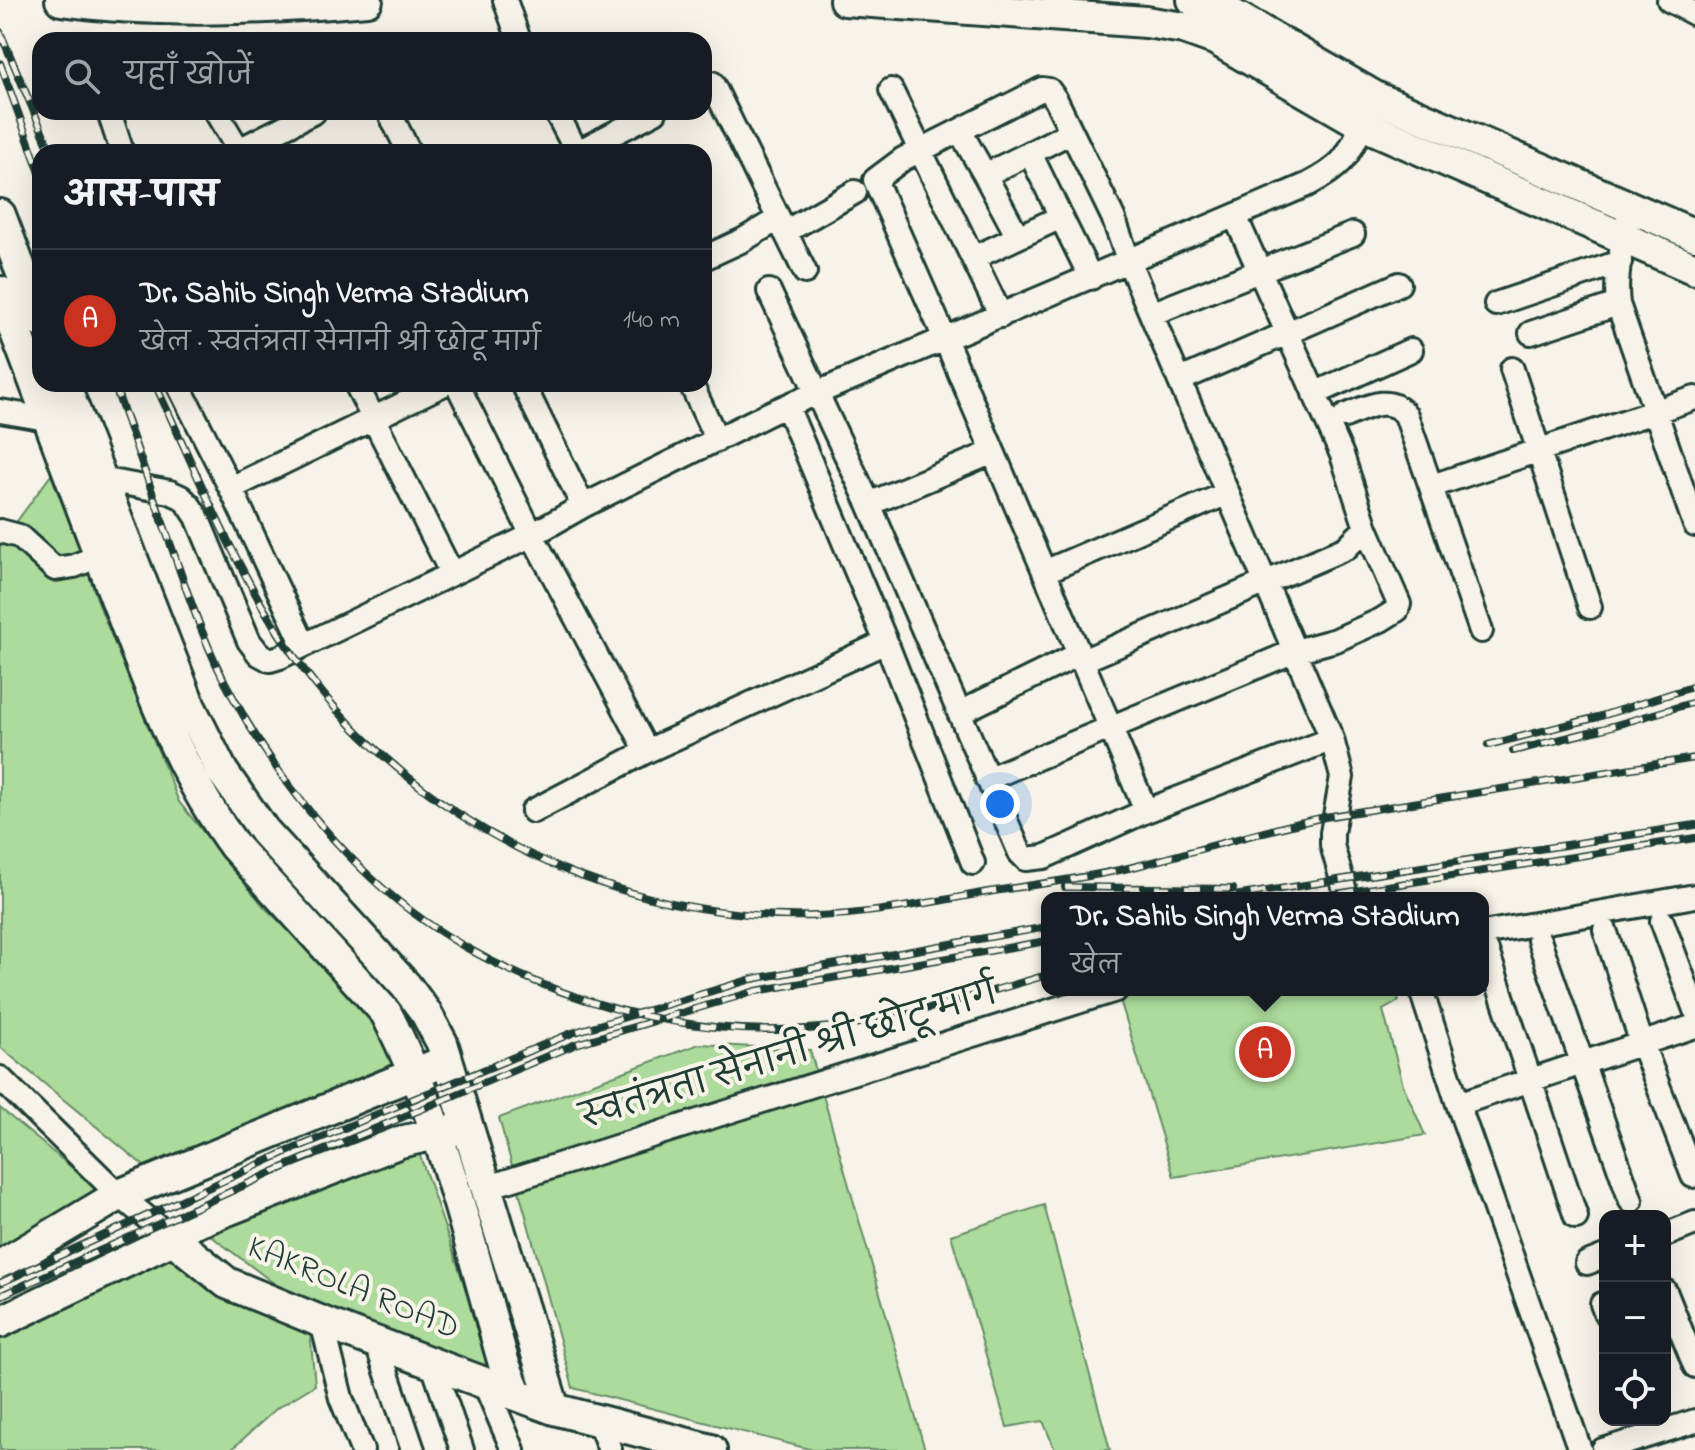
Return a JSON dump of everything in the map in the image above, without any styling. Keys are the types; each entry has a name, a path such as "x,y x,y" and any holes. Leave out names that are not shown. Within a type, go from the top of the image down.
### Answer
{"street":[{"path":"61,0 157,7 302,6 367,0"},
{"path":"505,0 516,32"},
{"path":"845,0 1146,22 1184,28 1215,39 1369,110 1622,250 1695,269"},
{"path":"1193,0 1228,12 1369,110 1631,207 1695,235"},
{"path":"1669,0 1695,14"},
{"path":"712,83 805,272"},
{"path":"1146,811 875,180 888,168 1042,89 1049,90 1056,100 1113,217 1129,262 1332,739 1342,777 1332,845 1345,892"},
{"path":"891,90 1001,316"},
{"path":"101,479 181,497 197,517 249,641 259,654 270,660 532,535 583,506 787,406 946,341 1330,173 1347,158 1369,110"},
{"path":"112,120 119,144"},
{"path":"221,120 234,144"},
{"path":"252,144 298,120"},
{"path":"393,120 405,144"},
{"path":"560,120 573,144"},
{"path":"593,144 639,120"},
{"path":"960,131 1018,237"},
{"path":"985,175 1071,132"},
{"path":"1030,153 1091,278"},
{"path":"712,254 855,192"},
{"path":"1631,207 1622,250 1618,304 1693,512"},
{"path":"0,215 32,300"},
{"path":"987,779 1295,651 1336,640 1397,610 1399,604 1366,528 1342,455 1235,216"},
{"path":"973,258 1061,217"},
{"path":"1151,314 1353,234"},
{"path":"1496,304 1622,250"},
{"path":"1180,380 1399,284"},
{"path":"769,291 869,504 987,779 1020,853 1026,859 1044,857 1146,811 1332,739"},
{"path":"0,292 32,349"},
{"path":"1531,333 1618,304"},
{"path":"1314,394 1411,350"},
{"path":"1512,369 1590,607"},
{"path":"182,392 304,645"},
{"path":"360,392 451,572"},
{"path":"231,488 428,392"},
{"path":"461,392 532,535 647,751"},
{"path":"527,392 583,506"},
{"path":"695,392 717,440"},
{"path":"1432,486 1695,398"},
{"path":"0,411 35,417 61,400"},
{"path":"61,400 101,479 113,551 222,771 264,831 406,986 426,1013 448,1060 554,1409"},
{"path":"61,400 113,551 166,728 197,791 235,847 386,1013 438,1133 504,1364 517,1395"},
{"path":"1345,416 1373,405 1389,403 1399,407 1406,415 1481,631"},
{"path":"787,406 886,642 973,863"},
{"path":"869,504 993,452"},
{"path":"1044,572 1228,493"},
{"path":"959,713 1081,657 1346,548 1366,528"},
{"path":"0,531 19,536 55,569 74,566 113,551"},
{"path":"533,811 647,751 886,642"},
{"path":"1489,941 1695,896"},
{"path":"1662,921 1695,1010"},
{"path":"1605,930 1642,1044 1693,1176"},
{"path":"1539,940 1631,1201"},
{"path":"1489,955 1528,1081 1576,1217"},
{"name":"स्वतंत्रता सेनानी श्री छोटू मार्ग","path":"485,1188 1097,996"},
{"path":"1423,996 1580,1450"},
{"path":"1458,1104 1695,1026"},
{"path":"0,1266 119,1195 448,1060"},
{"name":"KAKROLA ROAD","path":"0,1078 119,1195 227,1283 554,1409 598,1420 658,1443 711,1450"},
{"path":"0,1322 173,1239 192,1224 400,1142 468,1126"},
{"path":"1671,1233 1695,1223"},
{"path":"1671,1306 1695,1366"},
{"path":"322,1322 341,1398 362,1450"},
{"path":"376,1342 413,1450"},
{"path":"432,1362 462,1450"},
{"path":"484,1382 513,1450"},
{"path":"598,1420 610,1450"},
{"path":"1603,1450 1695,1421"}],"green space":[{"path":"51,475 101,610 179,802 265,908 335,972 380,1026 396,1069 149,1170 0,1047 0,540"},
{"path":"1119,996 1397,996 1399,1001 1383,1010 1403,1085 1425,1135 1174,1177"},
{"path":"699,1044 810,1050 925,1450 813,1450 573,1388 499,1118"},
{"path":"0,1108 101,1192 0,1249"},
{"path":"417,1147 496,1377 299,1302 207,1233"},
{"path":"1044,1205 1110,1450 1055,1450 1043,1421 1007,1427 951,1235"},
{"path":"169,1248 310,1331 315,1385 277,1408 231,1450 0,1450 0,1333"}],"railway":[{"path":"0,32 32,107"},
{"path":"0,63 32,151"},
{"path":"37,120 48,144"},
{"path":"117,392 200,627 224,680 260,743 306,807 360,867 409,909 463,946 523,976 586,1000 651,1017 717,1027 783,1030 847,1025 923,1010 1041,977"},
{"path":"159,392 229,543 262,605 298,662 362,736 410,779 502,840 588,879 677,904 770,916 838,915 881,910 1119,870 1325,817 1695,758"},
{"path":"1488,745 1598,717 1695,686"},
{"path":"1513,751 1695,702"},
{"path":"1260,892 1695,825"},
{"path":"1348,892 1695,838"},
{"path":"1065,887 1233,889"},
{"path":"0,1283 284,1153 572,1033 752,979 1041,928"},
{"path":"0,1296 289,1165 576,1044 756,991 1041,942"}],"place":[{"name":"Dr. Sahib Singh Verma Stadium","path":"1265,1052"}]}
